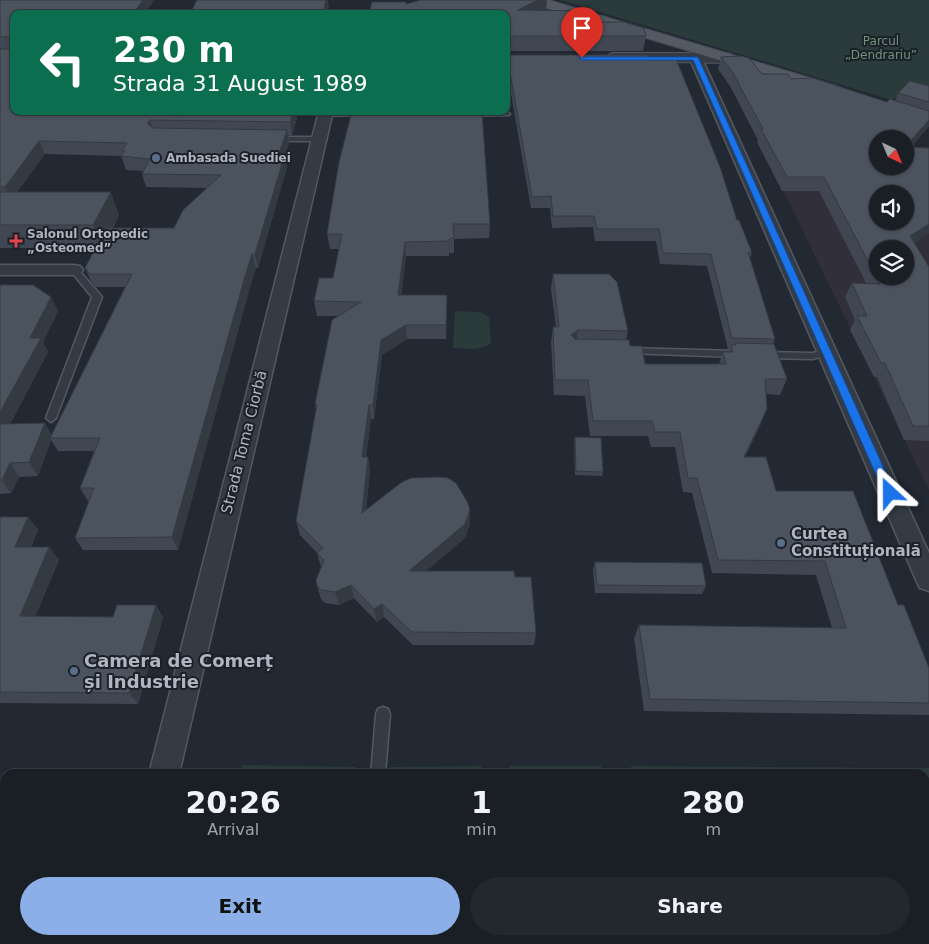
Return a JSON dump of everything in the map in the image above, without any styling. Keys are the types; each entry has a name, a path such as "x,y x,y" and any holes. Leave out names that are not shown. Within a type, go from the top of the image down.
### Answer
{"main road":[{"path":"534,0 850,95"}],"street":[{"path":"601,58 728,58"},
{"path":"696,58 929,580"},
{"name":"Strada Toma Ciorbă","path":"165,769 325,115"},
{"path":"0,270 74,270"}],"lane":[{"path":"264,138 319,139"},
{"path":"52,418 97,297 74,270"},
{"path":"616,351 812,356 827,352"},
{"path":"378,769 383,714"}],"shaded area":[{"path":"914,185 929,185 929,490 782,188 869,186 869,230 914,230"}],"green space":[{"name":"Parcul „Dendrariu”","path":"560,0 929,0 929,87 914,83 892,100"},
{"path":"455,311 480,312 489,317 491,342 478,348 453,348"},
{"path":"242,765 356,767 356,769 242,769"},
{"path":"482,766 482,769 390,769 390,767"},
{"path":"509,766 601,766 601,769 509,769"},
{"path":"631,766 929,768 929,769 631,769"}],"building":[{"path":"0,0 143,0 136,10 10,10 10,37 0,37"},
{"path":"197,0 326,0 324,10 192,10"},
{"path":"421,0 538,0 518,10 593,11 595,22 624,22 644,28 646,36 510,36 510,10 370,10 372,2 406,2 406,4"},
{"path":"0,49 10,49 10,115 292,115 290,122 150,120 147,123 153,128 287,130 279,154 285,154 255,254 252,254 246,273 172,537 75,538 94,488 80,488 100,438 50,438 132,274 90,274 85,268 106,228 174,228 183,210 221,175 142,174 150,159 121,156 125,151 122,151 127,143 39,141 5,187 0,187"},
{"path":"510,55 648,55 649,59 676,59 720,167 737,220 739,220 752,253 748,252 775,339 732,338 711,254 663,253 659,229 597,229 594,216 553,216 551,196 532,197 510,72"},
{"path":"741,56 749,58 762,74 788,74 791,79 813,78 887,102 890,99 929,111 929,120 914,137 914,130 869,130 869,175 914,175 914,147 929,148 929,224 910,236 912,240 869,240 869,263 824,177 787,177 733,73 721,57"},
{"path":"910,81 929,86 929,102 898,93"},
{"path":"351,115 482,115 490,224 453,224 454,238 449,239 449,241 405,242 398,295 447,295 446,325 406,325 381,340 373,405 369,405 362,457 368,457 362,513 402,482 411,478 448,478 456,483 470,510 465,524 409,571 514,571 515,577 531,577 536,633 412,632 382,604 374,609 351,585 335,592 321,590 317,586 316,580 324,560 317,553 323,548 296,521 317,404 315,404 332,320 361,302 314,301 319,278 333,278 342,234 327,234 339,162"},
{"path":"0,192 111,192 93,225 0,225"},
{"path":"914,243 929,267 929,426 913,426 885,363 881,363 857,316 867,316 852,283 914,285"},
{"path":"553,274 609,274 617,282 628,331 578,330 571,335 575,339 629,340 630,346 642,346 645,364 726,364 723,352 733,352 731,345 736,345 735,343 774,344 787,379 765,379 767,409 744,457 766,457 776,491 853,491 898,605 904,605 929,668 929,703 650,699 639,625 846,628 825,561 718,560 697,478 688,478 680,432 655,432 652,421 593,421 588,380 555,380 553,327 559,327"},
{"path":"0,285 33,285 51,297 30,338 41,338 0,412"},
{"path":"45,423 29,462 10,463 2,480 0,480 0,424"},
{"path":"575,437 601,438 603,472 576,471"},
{"name":"Camera de Comerț și Industrie","path":"0,517 28,517 15,547 49,547 20,616 113,617 117,605 156,605 129,693 0,692"},
{"path":"595,562 702,563 706,586 597,585"}],"place":[{"name":"Ambasada Suediei","path":"156,158"},
{"name":"Salonul Ortopedic „Osteomed”","path":"16,241"},
{"name":"Curtea Constituțională","path":"781,543"},
{"name":"Camera de Comerț și Industrie","path":"74,671"}],"route":[{"path":"582,58 696,58 890,493"}]}
